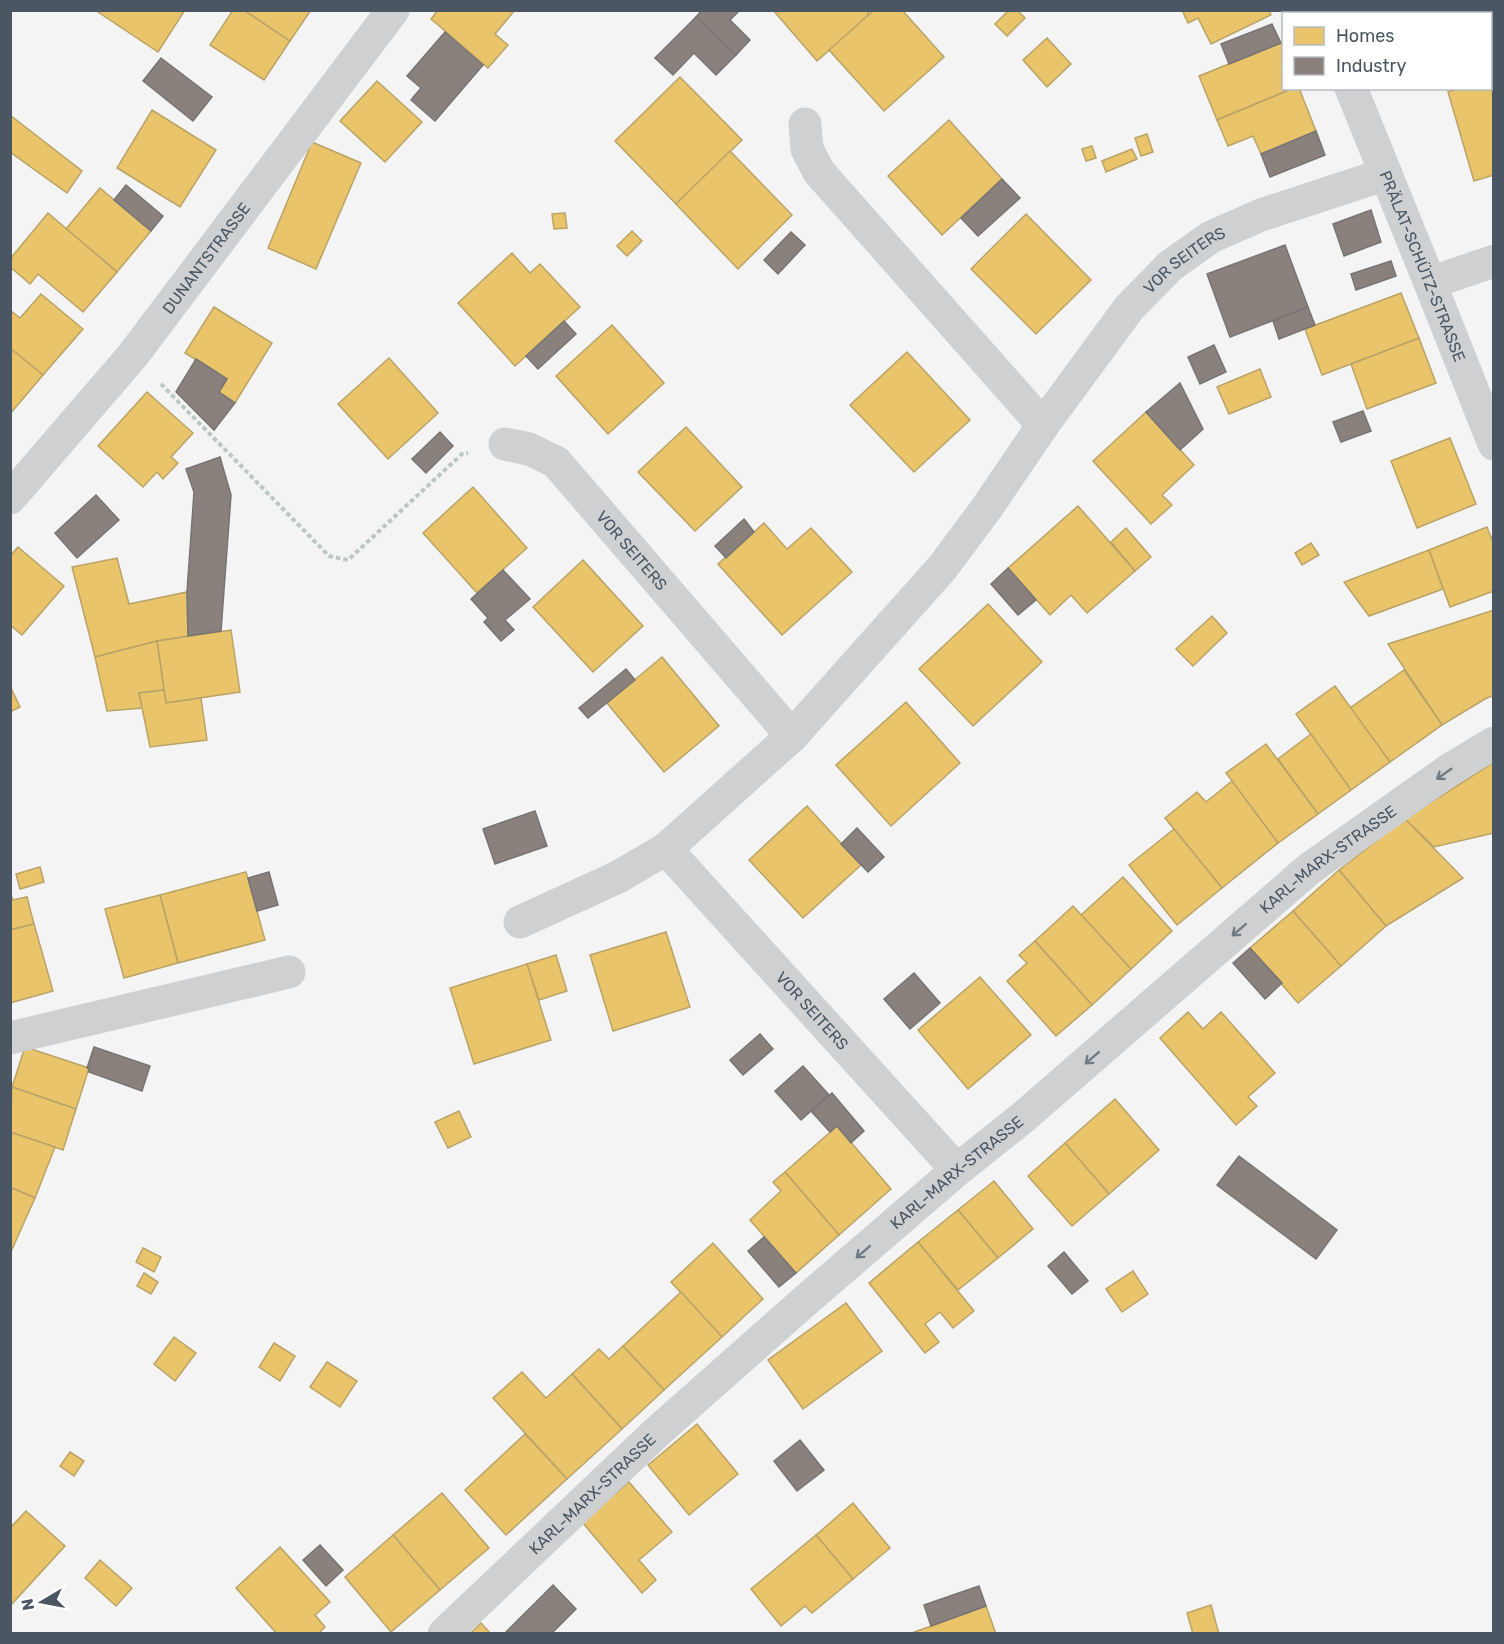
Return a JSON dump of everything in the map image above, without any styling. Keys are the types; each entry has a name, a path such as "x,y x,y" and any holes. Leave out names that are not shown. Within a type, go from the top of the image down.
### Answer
{"street":[{"name":"DUNANTSTRASSE","path":"10,498 133,355 393,10"},
{"name":"PRÄLAT-SCHÜTZ-STRASSE","path":"1352,90 1494,444"},
{"path":"805,124 807,149 819,172 1043,425"},
{"name":"VOR SEITERS","path":"520,922 618,877 666,849 792,736 942,568 1129,308 1170,266 1221,232 1261,215 1386,174"},
{"path":"1431,283 1494,261"},
{"name":"VOR SEITERS","path":"505,444 529,449 556,462 792,736"},
{"name":"KARL-MARX-STRASSE","path":"444,1634 657,1432 957,1170 1021,1119 1310,869 1449,770 1494,743"},
{"name":"VOR SEITERS","path":"666,849 957,1170"},
{"path":"10,1038 289,972"}],"path":[{"path":"133,355 329,556 348,560 462,454 505,444"}],"building: Homes":[{"path":"95,10 185,10 158,52"},
{"path":"233,10 244,10 290,41 264,80 210,45"},
{"path":"244,10 311,10 290,41"},
{"path":"438,10 515,10 495,34 508,45 488,68 431,19"},
{"path":"773,10 866,10 870,15 817,61"},
{"path":"874,10 902,10 944,57 884,111 829,50"},
{"path":"1009,10 1017,10 1025,18 1007,36 995,24"},
{"path":"1182,10 1269,10 1271,15 1211,44 1198,18 1188,23"},
{"path":"1047,38 1071,64 1047,87 1023,60"},
{"path":"1281,43 1282,90 1289,90 1217,120 1199,76"},
{"path":"680,77 742,140 676,204 615,141"},
{"path":"1492,78 1494,78 1494,175 1474,181 1448,92 1492,90"},
{"path":"377,81 422,122 385,162 340,121"},
{"path":"1289,90 1300,90 1316,131 1261,154 1253,136 1228,146 1217,120"},
{"path":"152,110 216,150 180,207 117,168"},
{"path":"10,115 82,171 67,193 10,152"},
{"path":"949,120 1002,179 942,235 888,176"},
{"path":"1147,134 1153,152 1141,156 1135,138"},
{"path":"312,142 361,163 316,269 268,248"},
{"path":"1092,146 1096,158 1086,161 1082,149"},
{"path":"1132,149 1137,159 1106,172 1102,161"},
{"path":"730,151 792,215 738,269 676,204"},
{"path":"100,188 151,231 117,272 66,229"},
{"path":"48,213 117,272 83,312 38,274 30,284 10,267 10,259"},
{"path":"565,213 567,228 554,229 552,214"},
{"path":"1026,214 1091,280 1036,334 971,269"},
{"path":"632,231 642,241 627,256 617,246"},
{"path":"512,253 530,273 540,264 580,307 515,366 458,303"},
{"path":"1401,293 1419,338 1322,375 1305,329"},
{"path":"41,294 83,329 43,375 10,348 10,310 20,318"},
{"path":"214,307 272,343 235,403 219,392 227,379 185,353"},
{"path":"612,325 664,383 608,434 556,376"},
{"path":"1419,338 1436,383 1367,409 1351,364"},
{"path":"10,348 43,375 10,414"},
{"path":"907,352 970,420 914,472 850,405"},
{"path":"389,358 438,413 388,459 338,404"},
{"path":"1260,369 1271,397 1229,414 1217,387"},
{"path":"147,392 193,433 171,457 178,463 163,479 157,472 143,487 98,446"},
{"path":"1146,412 1194,465 1162,495 1172,505 1151,524 1093,461"},
{"path":"686,427 742,487 695,531 638,472"},
{"path":"1450,438 1476,504 1417,528 1391,461"},
{"path":"473,487 527,548 477,593 423,533"},
{"path":"1078,506 1135,571 1087,613 1071,595 1050,615 1008,568"},
{"path":"764,523 787,549 811,528 852,572 782,635 718,564"},
{"path":"1487,527 1494,545 1494,591 1450,607 1429,550"},
{"path":"1126,528 1151,557 1135,571 1111,542"},
{"path":"1311,543 1319,555 1302,565 1295,553"},
{"path":"18,547 64,586 22,635 10,625 10,556"},
{"path":"1429,550 1443,589 1369,616 1344,582"},
{"path":"117,558 129,604 187,592 188,636 157,641 95,657 72,567"},
{"path":"583,560 643,626 593,672 533,607"},
{"path":"988,604 1042,662 973,726 919,669"},
{"path":"1494,610 1494,695 1442,725 1388,644"},
{"path":"1212,616 1227,633 1193,666 1176,649"},
{"path":"231,630 240,692 166,703 157,641"},
{"path":"157,641 164,690 139,693 143,708 107,711 95,657"},
{"path":"662,657 719,726 664,772 607,703"},
{"path":"1404,670 1442,725 1390,762 1350,708"},
{"path":"10,686 20,707 10,712"},
{"path":"1335,686 1390,762 1351,790 1296,714"},
{"path":"164,690 166,703 201,698 207,740 150,747 139,693"},
{"path":"906,702 960,763 891,826 836,765"},
{"path":"1311,734 1351,790 1318,814 1278,759"},
{"path":"1266,744 1318,814 1278,843 1226,773"},
{"path":"1494,762 1494,833 1434,847 1405,819"},
{"path":"1232,781 1278,843 1222,888 1165,818 1197,792 1206,802"},
{"path":"807,806 861,865 803,918 749,860"},
{"path":"1405,819 1463,878 1386,926 1339,870"},
{"path":"1174,829 1222,888 1177,925 1129,865"},
{"path":"40,867 44,882 20,889 16,874"},
{"path":"1339,870 1386,926 1341,966 1293,911"},
{"path":"246,872 265,940 178,963 160,895"},
{"path":"1123,877 1172,931 1131,969 1081,915"},
{"path":"10,893 13,900 27,897 34,924 10,930"},
{"path":"160,895 178,963 124,978 105,909"},
{"path":"1073,906 1131,969 1092,1005 1035,941"},
{"path":"1293,911 1341,966 1298,1003 1250,948"},
{"path":"34,924 53,991 10,1003 10,930"},
{"path":"666,932 690,1007 613,1031 590,955"},
{"path":"1035,941 1092,1005 1056,1036 1007,981 1027,963 1019,955"},
{"path":"556,955 567,991 539,1000 527,964"},
{"path":"527,964 551,1040 474,1064 450,988"},
{"path":"980,977 1031,1035 968,1089 918,1030"},
{"path":"1188,1012 1203,1029 1221,1012 1275,1073 1248,1097 1257,1106 1236,1125 1160,1038"},
{"path":"25,1047 89,1068 76,1109 12,1087"},
{"path":"12,1087 76,1109 63,1150 10,1132"},
{"path":"1115,1099 1159,1150 1109,1194 1065,1143"},
{"path":"459,1111 471,1137 448,1148 435,1122"},
{"path":"837,1126 891,1189 839,1235 785,1172"},
{"path":"10,1132 55,1147 35,1198 10,1187"},
{"path":"1065,1143 1109,1194 1072,1226 1028,1176"},
{"path":"785,1172 839,1235 796,1273 750,1220 781,1191 773,1182"},
{"path":"994,1181 1033,1229 998,1258 958,1210"},
{"path":"10,1187 35,1198 10,1254"},
{"path":"958,1210 998,1258 958,1290 918,1242"},
{"path":"918,1242 974,1311 953,1328 940,1312 925,1324 939,1342 925,1353 869,1283"},
{"path":"713,1243 763,1299 722,1337 671,1282"},
{"path":"143,1248 161,1257 154,1272 136,1262"},
{"path":"1133,1271 1148,1294 1122,1312 1106,1289"},
{"path":"144,1273 158,1282 151,1294 137,1286"},
{"path":"681,1292 722,1337 664,1390 623,1346"},
{"path":"846,1303 882,1351 803,1409 768,1360"},
{"path":"174,1337 196,1353 175,1381 154,1364"},
{"path":"274,1343 295,1356 280,1381 259,1367"},
{"path":"623,1346 664,1390 622,1429 572,1374 599,1349 609,1359"},
{"path":"327,1362 357,1381 340,1407 310,1387"},
{"path":"522,1372 546,1398 572,1374 622,1429 567,1479 493,1398"},
{"path":"697,1424 738,1474 689,1515 648,1465"},
{"path":"525,1434 567,1479 506,1535 465,1490"},
{"path":"70,1452 84,1461 74,1476 60,1466"},
{"path":"629,1482 672,1532 639,1560 656,1580 642,1593 582,1522"},
{"path":"442,1493 489,1548 440,1590 393,1535"},
{"path":"853,1503 890,1548 853,1579 816,1535"},
{"path":"26,1511 65,1546 10,1606 10,1528"},
{"path":"393,1535 440,1590 391,1632 345,1577"},
{"path":"816,1535 853,1579 812,1613 805,1606 781,1626 751,1589"},
{"path":"280,1547 330,1602 315,1615 325,1627 318,1634 277,1634 236,1588"},
{"path":"100,1560 132,1588 116,1606 85,1578"},
{"path":"1211,1605 1219,1634 1193,1634 1187,1613"},
{"path":"986,1606 996,1634 909,1634"},
{"path":"481,1623 491,1634 470,1634"}],"building: Industry":[{"path":"702,10 740,10 730,20 750,40 736,55 696,17"},
{"path":"696,17 736,55 716,75 694,53 673,75 655,58"},
{"path":"1272,24 1281,43 1229,64 1221,44"},
{"path":"445,32 483,65 435,121 411,100 421,88 407,76"},
{"path":"161,58 212,97 193,121 143,81"},
{"path":"1316,131 1325,155 1270,177 1261,154"},
{"path":"1002,179 1020,198 978,236 961,218"},
{"path":"126,185 163,216 151,231 114,200"},
{"path":"1371,210 1381,242 1344,256 1333,224"},
{"path":"791,232 805,245 778,274 764,260"},
{"path":"1285,245 1308,307 1230,337 1207,274"},
{"path":"1391,261 1396,276 1356,290 1351,274"},
{"path":"1308,307 1315,325 1279,339 1273,321"},
{"path":"564,321 576,334 538,369 526,356"},
{"path":"1214,345 1226,372 1200,384 1188,357"},
{"path":"196,359 227,379 219,392 235,403 214,430 176,392"},
{"path":"1180,383 1203,429 1180,450 1146,412"},
{"path":"1363,411 1371,431 1341,442 1333,422"},
{"path":"440,432 453,446 426,473 412,459"},
{"path":"220,457 231,495 221,631 188,636 187,592 194,492 186,469"},
{"path":"96,495 119,520 77,558 55,533"},
{"path":"744,519 754,532 726,558 715,546"},
{"path":"1008,568 1036,600 1018,615 991,584"},
{"path":"503,570 530,599 505,620 514,630 501,641 484,622 488,618 471,599"},
{"path":"626,669 635,680 588,718 579,708"},
{"path":"535,811 547,846 495,864 483,829"},
{"path":"857,828 884,857 868,872 841,844"},
{"path":"269,872 278,905 257,911 248,878"},
{"path":"1250,948 1282,983 1265,999 1233,963"},
{"path":"914,973 940,1003 910,1029 884,999"},
{"path":"760,1034 773,1049 743,1075 730,1060"},
{"path":"94,1047 150,1066 142,1091 89,1072 87,1068"},
{"path":"803,1066 829,1095 801,1120 775,1091"},
{"path":"832,1093 864,1131 851,1143 837,1126 830,1132 811,1111"},
{"path":"1239,1156 1337,1230 1316,1259 1217,1185"},
{"path":"764,1237 796,1273 779,1287 748,1251"},
{"path":"1064,1252 1088,1281 1072,1294 1048,1266"},
{"path":"800,1440 824,1470 797,1491 774,1461"},
{"path":"320,1545 343,1570 326,1586 303,1560"},
{"path":"553,1585 576,1609 551,1634 504,1634"},
{"path":"979,1586 986,1606 931,1626 924,1605"}]}
